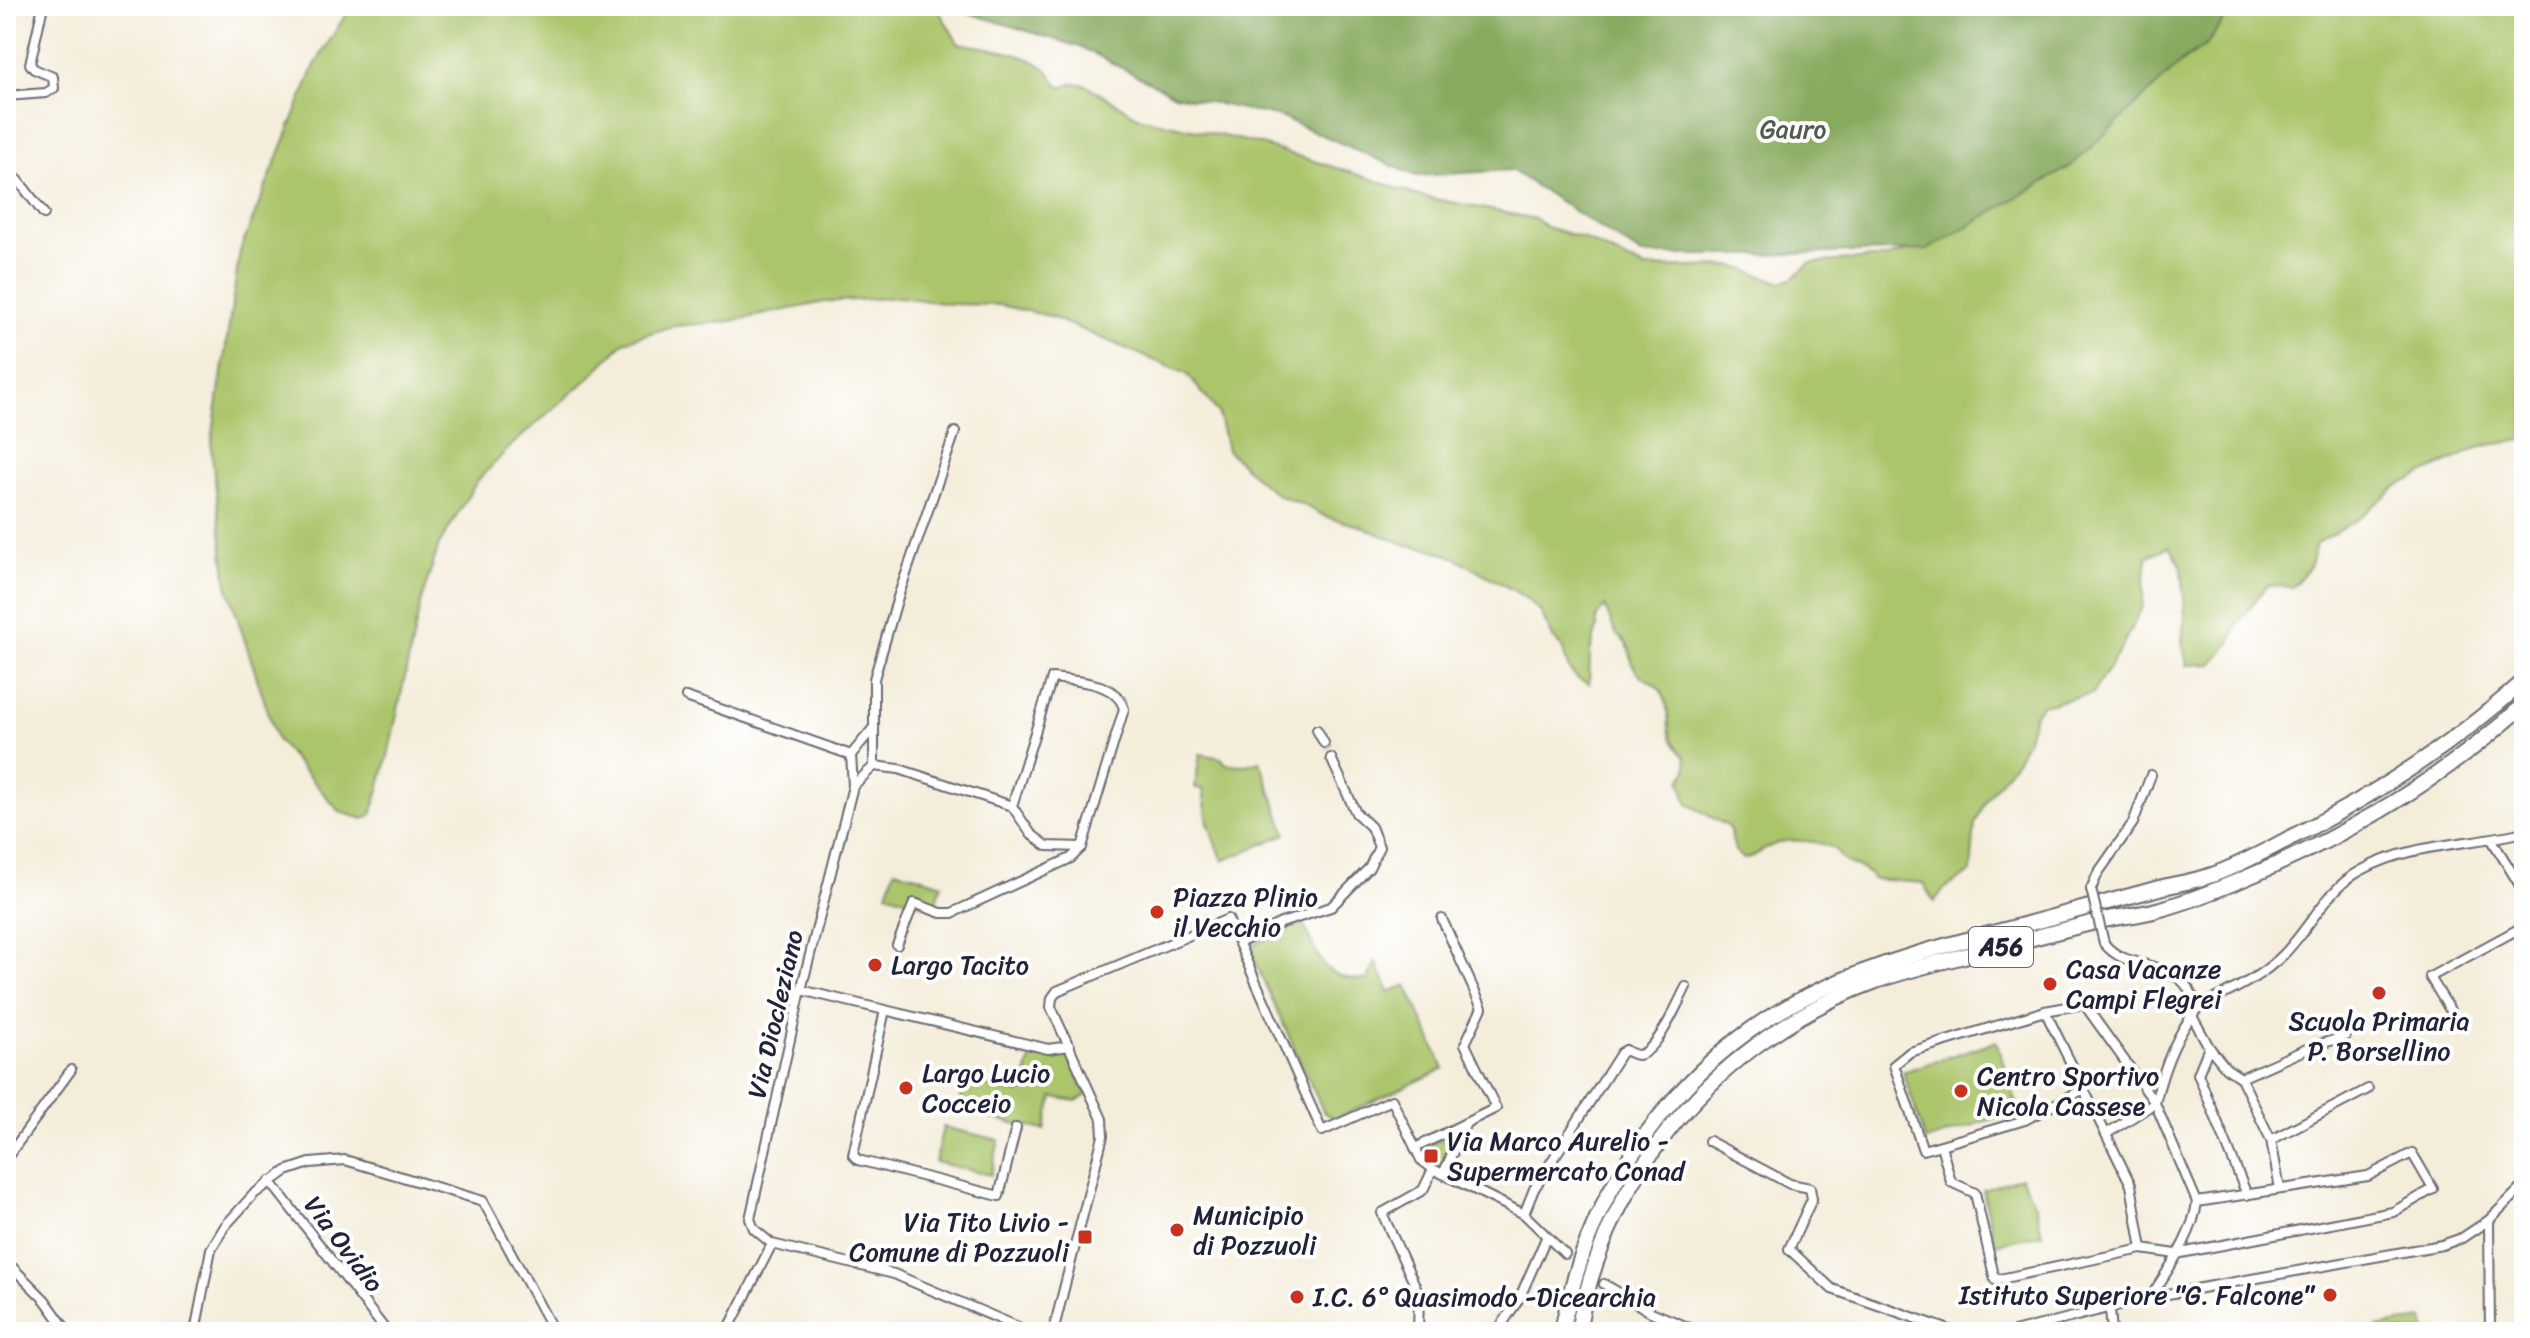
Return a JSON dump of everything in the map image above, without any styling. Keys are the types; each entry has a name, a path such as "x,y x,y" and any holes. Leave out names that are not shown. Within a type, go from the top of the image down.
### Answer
{"highway":[{"name":"A56","path":"1562,1332 1581,1255 1622,1169 1667,1107 1695,1077 1773,1014 1827,985 1876,966 2212,875 2346,810 2402,776 2490,711 2524,681"},
{"name":"A56","path":"1578,1332 1589,1282 1605,1235 1644,1163 1666,1132 1708,1085 1744,1053 1774,1032 1836,997 1877,981 2091,923 2157,911 2280,864 2354,826 2446,769 2524,705"}],"street":[{"path":"6,96 46,93 54,88 53,77 30,64 43,6"},
{"path":"6,170 18,180 44,214"},
{"path":"853,786 874,766 874,679 955,432"},
{"path":"897,945 914,903 941,913 952,913 1071,858 1082,847 1124,709 1116,693 1091,683 1052,678 1012,806"},
{"path":"686,697 851,755 874,727"},
{"path":"1317,730 1324,743"},
{"name":"Via Diocleziano","path":"772,1244 754,1229 750,1219 752,1205 826,886 853,786 851,755"},
{"path":"1239,943 1281,923 1331,907 1369,868 1379,847 1371,827 1356,813 1331,758"},
{"path":"874,766 899,769 1012,806 1031,834 1047,846 1082,847"},
{"path":"2151,775 2133,823 2098,873 2091,889 2104,943 2112,954 2168,971 2184,982 2199,1007"},
{"path":"2106,1134 2155,1103 2162,1071 2199,1007 2261,975 2284,954 2340,885 2362,870 2405,852 2459,842 2492,840 2524,832"},
{"path":"2492,840 2524,892"},
{"path":"1053,1332 1103,1136 1102,1119 1051,1007 1052,998 1057,991 1228,919 1322,1131 1392,1100 1421,1160 1524,1214 1565,1254"},
{"path":"1415,1148 1496,1108 1465,1044 1482,1008 1442,919"},
{"path":"2450,1010 2430,977 2524,926"},
{"path":"1524,1214 1534,1189 1621,1053 1626,1050 1641,1054 1657,1041 1686,987"},
{"path":"801,990 1048,1049 1070,1046"},
{"path":"2084,1089 2025,1120 1923,1150 1894,1065 1910,1052 2045,1011 2084,1004 2155,1103 2197,1202 2196,1211 2176,1254 2151,1297"},
{"path":"885,1010 853,1155 858,1160 999,1196 1016,1128"},
{"path":"2045,1011 2131,1185 2142,1249"},
{"path":"2192,1016 2209,1047 2226,1068 2241,1078 2271,1140 2280,1189"},
{"path":"2241,1078 2311,1047 2346,1036"},
{"path":"2209,1047 2198,1074 2247,1195"},
{"path":"6,1159 71,1070"},
{"path":"2271,1140 2368,1089"},
{"path":"1443,1174 1466,1122"},
{"path":"1709,1141 1790,1184 1810,1188 1812,1199 1789,1249 1832,1289 1955,1332"},
{"path":"1941,1145 1951,1182 1975,1193 1995,1280 2142,1249 2176,1254 2393,1212 2433,1189 2412,1153 2368,1176 2197,1202"},
{"path":"195,1332 211,1249 237,1211 286,1171 310,1163 345,1160 479,1198 486,1204 554,1332"},
{"path":"1418,1332 1419,1294 1382,1213 1423,1190 1433,1169"},
{"name":"Via Ovidio","path":"270,1181 387,1332"},
{"path":"2014,1332 2151,1297 2442,1245 2462,1238 2489,1220 2524,1185"},
{"path":"2489,1220 2490,1332"},
{"path":"1497,1332 1526,1286 1546,1238"},
{"path":"727,1332 772,1244 894,1274 1030,1332"},
{"path":"6,1261 45,1300 68,1332"},
{"path":"1604,1284 1651,1312 1700,1332"},
{"path":"2110,1309 2112,1332"}],"green space":[{"path":"351,6 936,6 958,43 1003,51 1036,62 1061,88 1073,83 1086,85 1141,118 1255,143 1415,195 1536,219 1546,227 1582,238 1644,268 1734,266 1780,282 1792,279 1810,263 1888,257 1925,245 2206,45 2237,6 2524,6 2524,440 2482,446 2397,486 2358,519 2316,544 2309,568 2292,587 2267,585 2239,622 2229,645 2212,664 2187,665 2182,641 2185,616 2182,567 2170,546 2147,557 2142,607 2119,652 2092,694 2042,705 2035,713 2028,738 2017,759 1986,800 1975,823 1971,872 1943,890 1934,902 1923,883 1873,879 1842,859 1834,849 1814,842 1784,841 1744,859 1735,851 1729,827 1688,804 1681,781 1687,769 1686,757 1670,734 1663,694 1635,669 1629,647 1616,633 1605,606 1597,616 1590,652 1589,684 1569,670 1562,647 1553,638 1540,611 1523,596 1454,557 1406,545 1360,526 1326,517 1280,496 1260,481 1227,450 1218,412 1187,374 1049,316 1000,305 950,304 900,297 825,302 726,322 673,326 625,341 477,481 439,545 421,601 388,756 371,815 364,819 340,812 277,740 227,585 211,447 240,251 315,65"},
{"name":"Gauro","path":"964,6 2237,6 2206,45 2187,57 2071,166 1927,250 1642,255 1511,170 1416,176 1281,117 1175,95 1083,48 965,12"},
{"path":"1200,754 1221,758 1226,764 1246,765 1260,761 1286,834 1223,861 1208,823 1203,789 1195,788"},
{"path":"895,869 942,884 934,908 887,893"},
{"path":"1303,923 1319,957 1331,971 1352,979 1367,980 1376,962 1389,992 1407,985 1444,1069 1343,1115 1334,1118 1324,1113 1248,947"},
{"name":"Centro Sportivo Nicola Cassese","path":"1996,1041 2019,1110 1926,1141 1903,1072"},
{"path":"1034,1048 1066,1050 1087,1095 1076,1101 1053,1097 1045,1130 957,1111 965,1082 1021,1093"},
{"path":"943,1127 999,1140 991,1175 935,1162"},
{"path":"1458,1130 1441,1166 1425,1147"},
{"path":"2021,1177 2036,1206 2042,1234 1995,1244 1983,1190"},
{"path":"2424,1319 2426,1332 2376,1332 2376,1327"}],"tunnel":[{"path":"1324,743 1331,758"}],"place":[{"name":"Piazza Plinio il Vecchio","path":"1157,912"},
{"name":"Largo Tacito","path":"875,965"},
{"name":"Casa Vacanze Campi Flegrei","path":"2050,984"},
{"name":"Scuola Primaria P. Borsellino","path":"2379,993"},
{"name":"Largo Lucio Cocceio","path":"906,1088"},
{"name":"Centro Sportivo Nicola Cassese","path":"1961,1091"},
{"name":"Via Marco Aurelio - Supermercato Conad","path":"1431,1156"},
{"name":"Municipio di Pozzuoli","path":"1177,1230"},
{"name":"Via Tito Livio - Comune di Pozzuoli","path":"1085,1237"},
{"name":"Istituto Superiore \"G. Falcone\"","path":"2330,1295"},
{"name":"I.C. 6° Quasimodo -Dicearchia","path":"1297,1297"}]}
